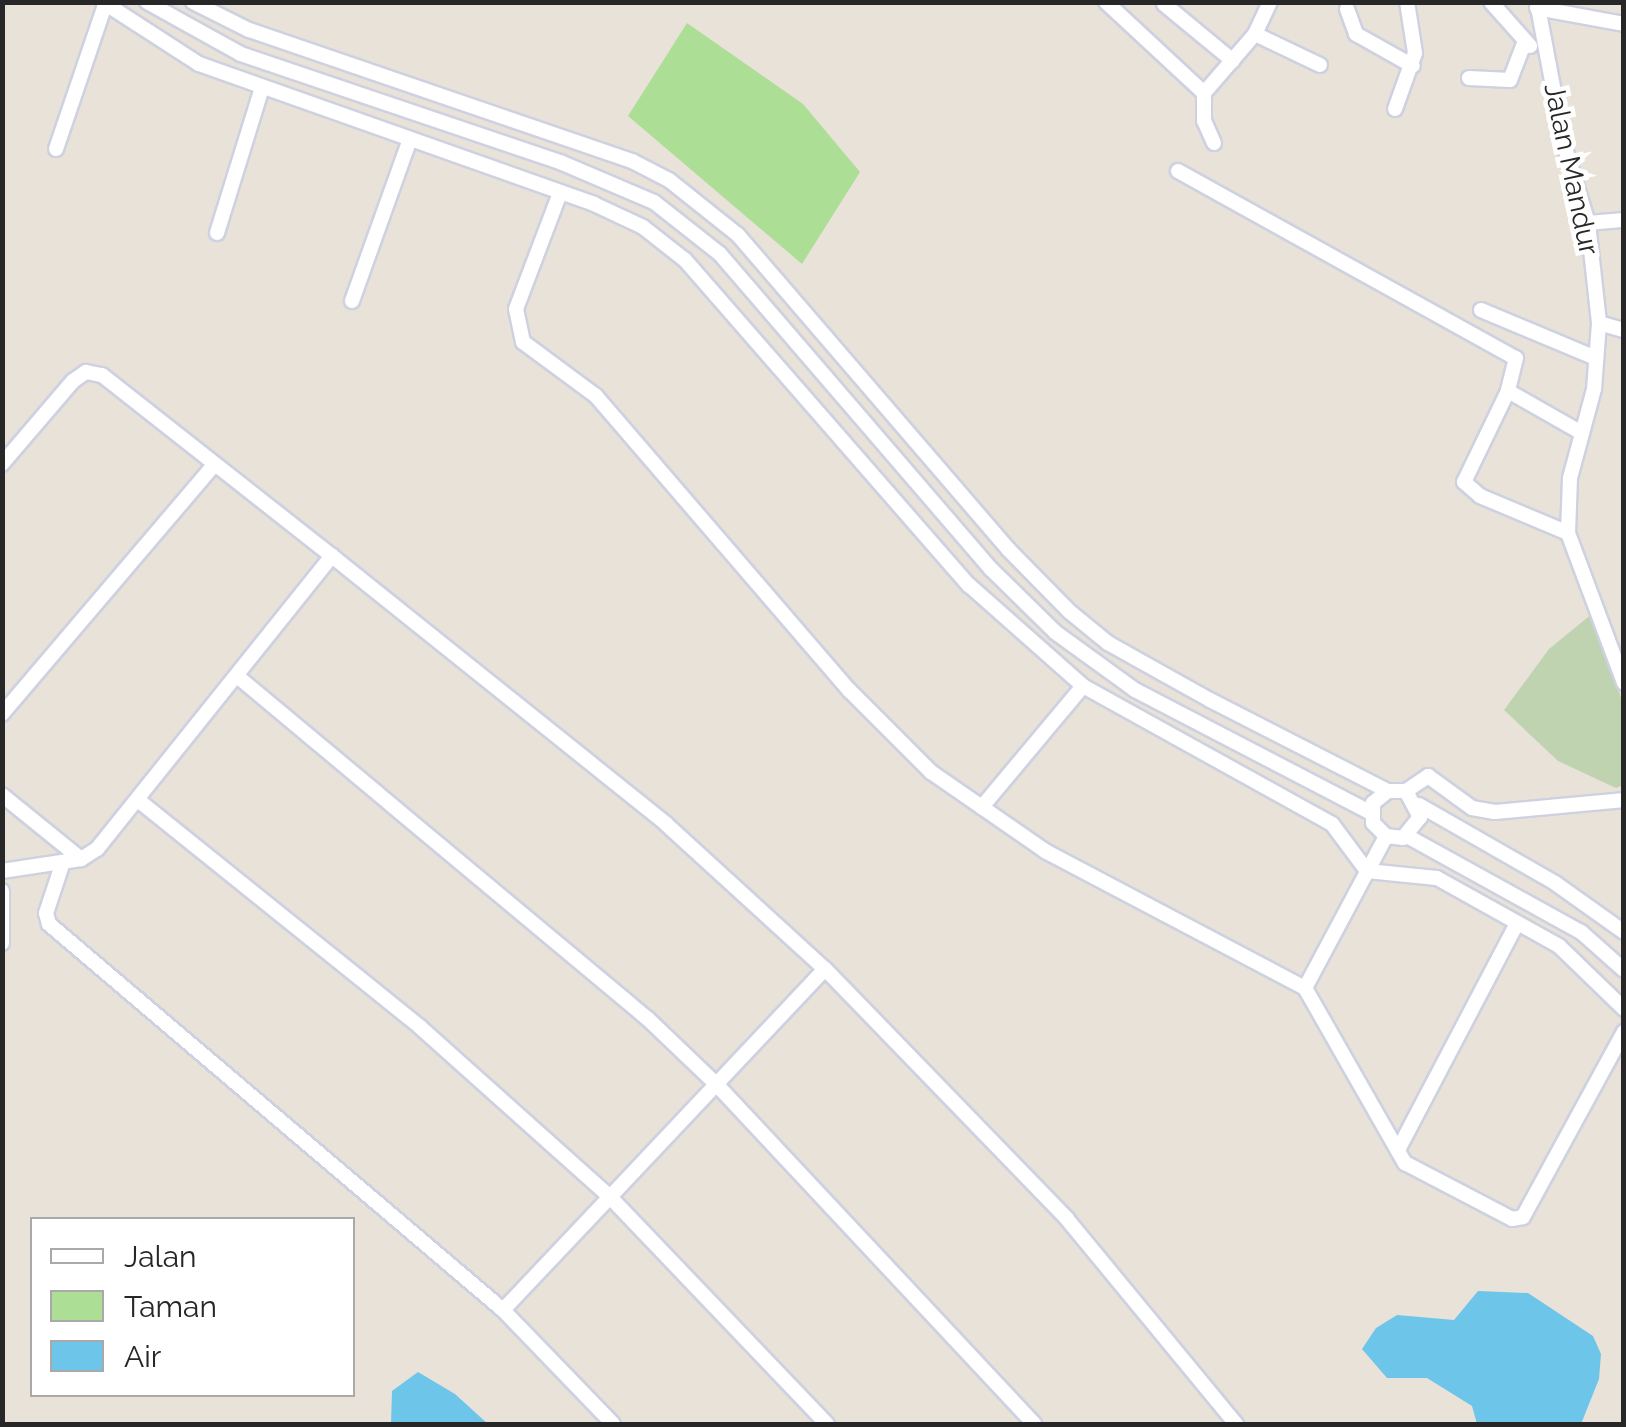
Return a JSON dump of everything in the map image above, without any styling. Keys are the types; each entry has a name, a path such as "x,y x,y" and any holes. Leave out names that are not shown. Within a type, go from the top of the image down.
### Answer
{"street":[{"path":"147,2 241,54 560,162 654,202 720,254 991,569 1055,632 1135,690 1371,813 1386,836"},
{"path":"192,2 249,30 632,161 669,180 738,235 1008,550 1070,612 1148,666 1388,790 1406,791 1428,776 1472,808 1495,812 1624,800"},
{"path":"1106,2 1204,93"},
{"path":"1214,143 1204,121 1204,93 1255,34 1270,2"},
{"path":"1394,109 1413,66 1407,2"},
{"path":"1491,2 1524,44 1545,50"},
{"path":"56,149 104,4 179,56 409,142 620,214 685,260 969,585 1084,686 1332,824 1367,872 1438,878 1517,923 1579,961 1624,1009"},
{"path":"1164,4 1233,61"},
{"path":"1537,5 1624,24"},
{"name":"Jalan Mandur","path":"1537,5 1588,223 1599,323 1582,433 1570,478 1568,533 1624,683"},
{"path":"1346,9 1356,34 1413,66"},
{"path":"1255,34 1320,64"},
{"path":"1469,78 1510,80 1524,44"},
{"path":"217,233 262,88"},
{"path":"352,301 409,142"},
{"path":"1178,171 1516,358 1508,391 1464,482 1480,496 1568,533"},
{"path":"560,193 516,309 523,342 596,396 887,730 931,772 1044,850 1305,988 1404,1162 1512,1218 1524,1217 1624,1032"},
{"path":"1588,223 1624,220"},
{"path":"1481,310 1596,358"},
{"path":"1599,323 1624,330"},
{"path":"2,464 86,372 102,375 666,824 826,970 1067,1220 1236,1424"},
{"path":"1508,391 1582,433"},
{"path":"2,714 215,464"},
{"path":"2,871 81,859 138,800 332,556"},
{"path":"237,676 542,926 717,1085 1034,1424"},
{"path":"982,807 1084,686"},
{"path":"1371,813 1388,790"},
{"path":"1406,791 1419,805 1555,883 1624,932"},
{"path":"2,795 81,859"},
{"path":"138,800 420,1028 610,1197 827,1424"},
{"path":"1408,836 1420,817 1419,805"},
{"path":"1305,988 1386,836"},
{"path":"1386,836 1408,836 1581,932 1624,970"},
{"path":"63,862 46,913 49,924 504,1310 613,1424"},
{"path":"2,891 2,943"},
{"path":"1399,1148 1517,923"},
{"path":"504,1310 826,970"}],"green space":[{"path":"687,23 803,104 860,172 802,264 628,116"},
{"path":"1593,613 1623,704 1623,785 1616,788 1558,761 1504,710 1549,649"}],"water":[{"path":"1478,1291 1528,1293 1593,1336 1601,1354 1599,1379 1581,1424 1477,1424 1472,1406 1427,1378 1387,1378 1362,1349 1376,1328 1397,1315 1454,1320"},
{"path":"418,1372 455,1394 488,1424 391,1424 392,1391"}]}
